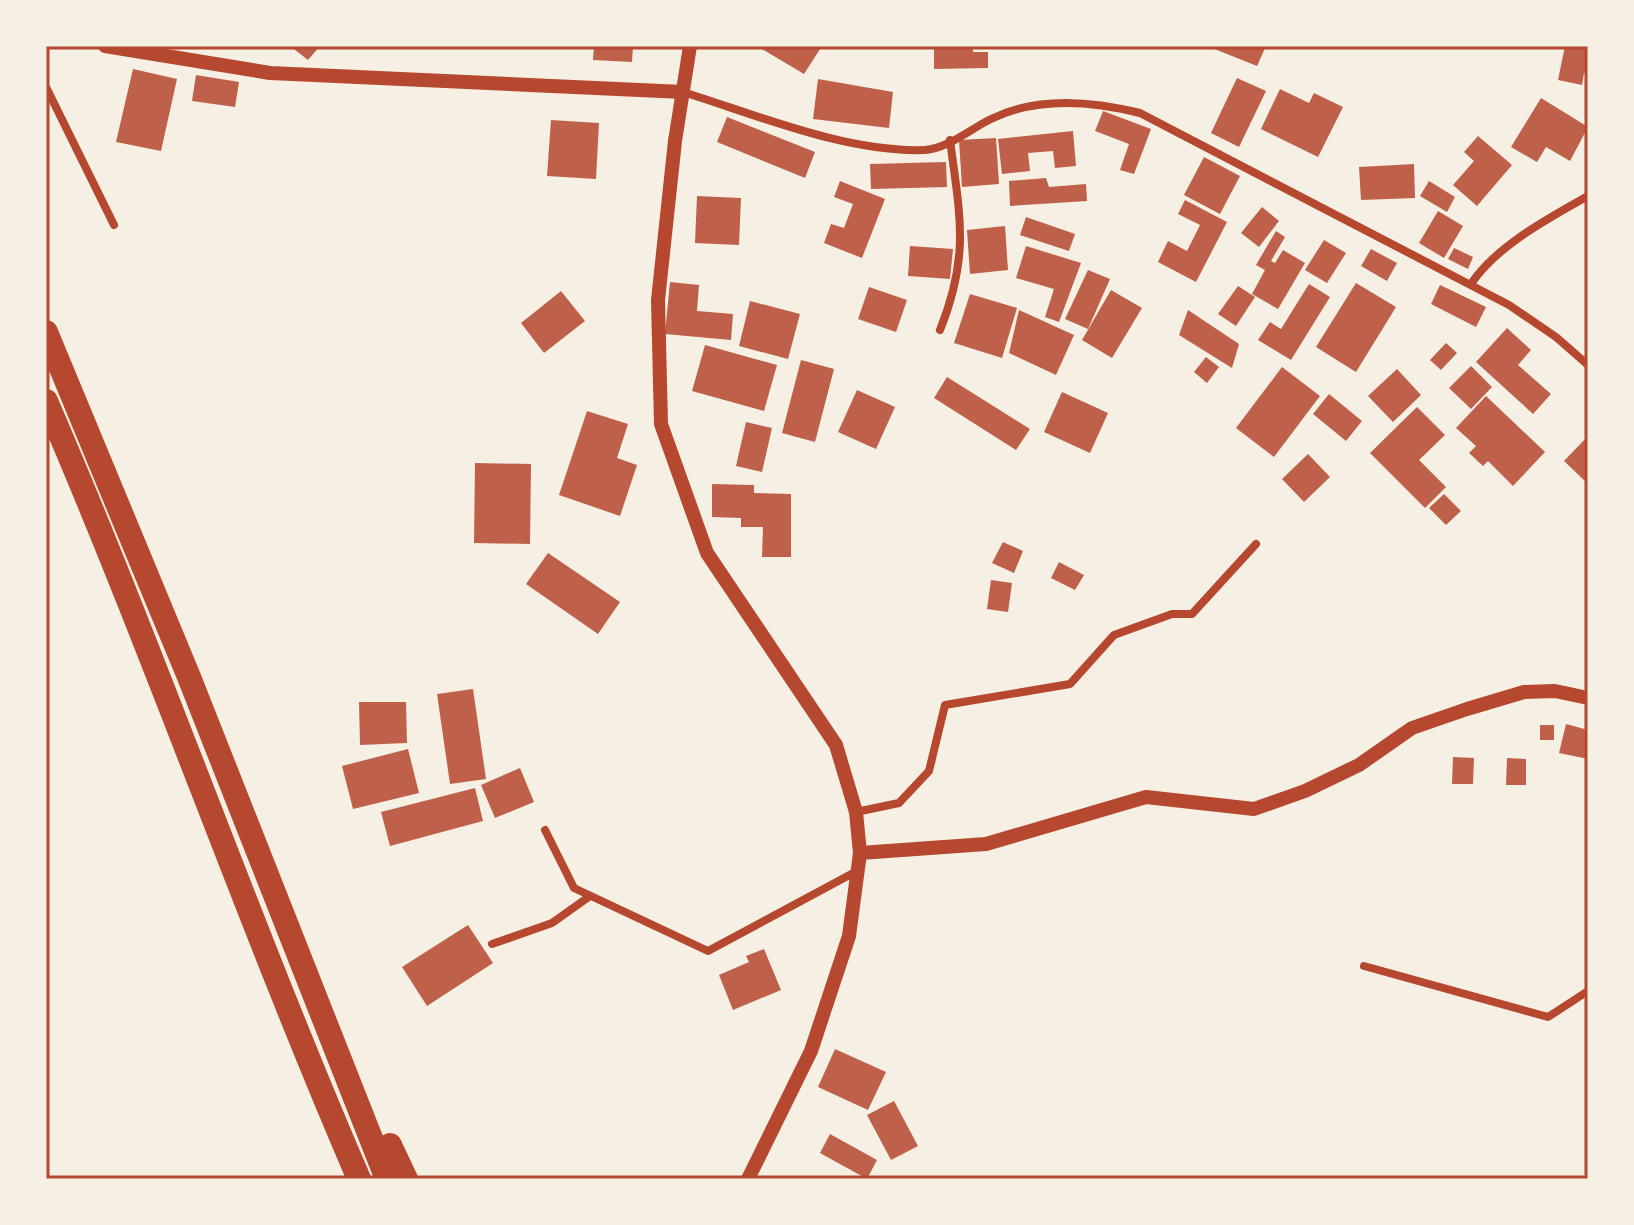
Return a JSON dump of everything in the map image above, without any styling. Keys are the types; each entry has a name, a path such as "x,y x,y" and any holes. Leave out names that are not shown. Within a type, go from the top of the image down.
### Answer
{"highway":[{"path":"46,332 106,472 387,1179"},
{"path":"46,401 163,687 283,1004 359,1179"},
{"path":"314,992 406,1179"},
{"path":"283,1004 318,1115 344,1179"}],"street":[{"path":"105,46 270,73 683,92 880,149 929,150 1012,109 1031,105 1086,103 1140,113 1471,284 1556,337 1588,365"},
{"path":"690,46 658,300 661,424 707,553 836,745 856,812 860,853 849,936 811,1051 748,1179"},
{"path":"46,87 114,225"},
{"path":"940,330 957,287 962,232 950,140"},
{"path":"1471,284 1498,255 1588,196"},
{"path":"856,812 899,803 929,771 945,705 1070,684 1114,635 1172,614 1192,614 1256,544"},
{"path":"860,853 986,844 1146,797 1254,809 1305,791 1359,765 1412,728 1467,709 1524,692 1555,691 1588,698"},
{"path":"545,830 574,888 708,951 858,871"},
{"path":"492,944 552,923 590,896"},
{"path":"1364,966 1548,1017 1588,991"}],"building":[{"path":"290,46 320,46 308,60"},
{"path":"594,46 633,46 632,62 593,60"},
{"path":"757,46 822,46 804,74"},
{"path":"934,46 973,46 973,52 988,52 988,68 934,69"},
{"path":"1207,46 1266,46 1257,66"},
{"path":"1565,46 1588,46 1588,74 1584,73 1582,85 1558,80"},
{"path":"133,69 177,79 161,151 116,142"},
{"path":"196,75 239,82 235,107 192,101"},
{"path":"1237,78 1266,91 1239,147 1211,133"},
{"path":"818,79 893,92 889,128 813,119"},
{"path":"1280,89 1309,103 1314,93 1343,107 1318,157 1261,129"},
{"path":"1541,98 1588,127 1570,161 1546,147 1537,162 1511,147"},
{"path":"1103,111 1151,129 1134,174 1120,170 1129,144 1095,131"},
{"path":"727,117 815,152 805,178 717,142"},
{"path":"551,120 599,123 596,179 547,176"},
{"path":"1073,131 1076,166 1055,168 1053,151 1028,153 1030,171 1002,174 998,139"},
{"path":"1478,136 1512,165 1477,206 1453,185 1474,161 1464,152"},
{"path":"996,138 999,184 962,187 959,140"},
{"path":"1204,157 1240,176 1220,214 1184,195"},
{"path":"946,162 947,187 871,189 870,164"},
{"path":"1414,164 1415,198 1361,200 1359,167"},
{"path":"1046,178 1049,187 1086,184 1087,201 1010,206 1009,181"},
{"path":"840,181 885,199 862,258 824,243 831,224 844,228 853,204 834,197"},
{"path":"1429,181 1455,197 1447,212 1420,196"},
{"path":"697,196 741,198 739,245 695,243"},
{"path":"1185,200 1227,222 1196,282 1158,262 1168,241 1187,251 1200,225 1178,214"},
{"path":"1262,207 1279,221 1259,247 1241,233"},
{"path":"1438,211 1463,226 1444,258 1419,243"},
{"path":"1026,217 1075,234 1069,251 1020,235"},
{"path":"1005,226 1008,270 970,274 967,230"},
{"path":"1276,231 1285,237 1271,261 1275,263 1283,250 1305,263 1278,309 1252,294 1265,270 1256,265"},
{"path":"1324,240 1346,253 1327,283 1305,270"},
{"path":"910,246 953,249 950,279 908,276"},
{"path":"1026,246 1081,263 1059,322 1045,317 1054,289 1016,278"},
{"path":"1454,248 1473,257 1468,269 1448,259"},
{"path":"1371,249 1397,263 1387,281 1361,266"},
{"path":"1088,270 1110,279 1088,329 1065,319"},
{"path":"670,282 699,285 697,311 733,314 731,340 665,334"},
{"path":"1356,283 1396,307 1356,372 1316,347"},
{"path":"1309,284 1330,297 1291,360 1258,340 1270,322 1281,329"},
{"path":"1440,285 1486,307 1476,327 1431,304"},
{"path":"1238,286 1255,297 1236,326 1218,314"},
{"path":"869,287 907,300 896,332 858,319"},
{"path":"1111,290 1142,308 1112,358 1082,340"},
{"path":"561,291 585,321 544,353 521,323"},
{"path":"970,294 1017,308 1002,358 954,343"},
{"path":"750,301 800,314 788,359 739,346"},
{"path":"1019,310 1074,335 1056,375 1009,353"},
{"path":"1188,310 1239,344 1232,368 1179,335"},
{"path":"1507,328 1531,350 1518,365 1551,394 1533,414 1476,362"},
{"path":"1446,343 1457,353 1441,370 1430,360"},
{"path":"705,345 777,365 764,411 692,391"},
{"path":"1206,357 1219,367 1207,383 1194,372"},
{"path":"801,360 834,369 815,442 782,433"},
{"path":"1471,366 1492,387 1471,409 1449,388"},
{"path":"1282,367 1320,396 1274,457 1236,428"},
{"path":"1397,369 1421,395 1393,422 1368,396"},
{"path":"947,377 1030,429 1016,450 934,398"},
{"path":"857,390 895,407 876,449 838,432"},
{"path":"1062,392 1108,413 1090,453 1044,432"},
{"path":"1329,394 1362,421 1346,441 1313,414"},
{"path":"1486,396 1545,452 1513,486 1488,461 1483,466 1469,453 1476,446 1456,428"},
{"path":"1417,407 1445,435 1419,460 1446,487 1425,508 1370,453"},
{"path":"587,411 628,424 617,458 637,465 620,516 559,495"},
{"path":"746,422 772,428 762,472 736,466"},
{"path":"1588,436 1588,484 1564,461"},
{"path":"1308,454 1330,477 1304,502 1282,479"},
{"path":"475,463 531,464 530,544 474,543"},
{"path":"712,484 754,485 754,493 791,494 791,557 762,557 763,527 741,527 741,518 712,517"},
{"path":"1444,494 1461,511 1446,525 1429,508"},
{"path":"1003,542 1023,551 1014,573 992,563"},
{"path":"548,553 620,602 598,634 526,584"},
{"path":"1059,562 1084,575 1075,590 1051,578"},
{"path":"991,580 1012,583 1008,612 987,609"},
{"path":"473,689 486,779 450,784 437,694"},
{"path":"359,702 406,702 407,743 360,745"},
{"path":"1566,724 1588,730 1588,759 1559,753"},
{"path":"1540,725 1554,725 1554,740 1540,740"},
{"path":"408,749 419,793 353,809 342,766"},
{"path":"1453,757 1474,758 1473,784 1452,784"},
{"path":"1507,758 1526,759 1526,785 1506,785"},
{"path":"520,768 534,802 495,818 481,785"},
{"path":"475,788 483,821 390,846 381,812"},
{"path":"468,925 493,963 427,1006 402,967"},
{"path":"764,949 781,990 733,1010 719,975 749,962 746,956"},
{"path":"835,1049 886,1072 868,1110 818,1087"},
{"path":"894,1101 918,1146 891,1160 867,1115"},
{"path":"830,1134 877,1160 867,1179 820,1153"}]}
